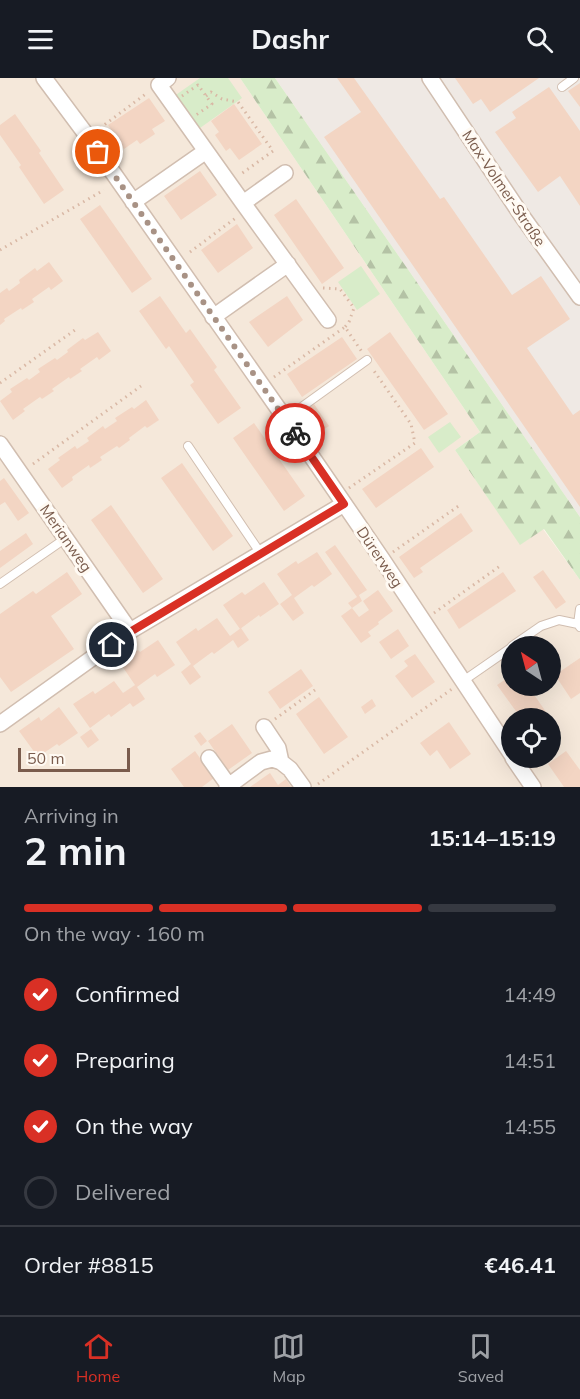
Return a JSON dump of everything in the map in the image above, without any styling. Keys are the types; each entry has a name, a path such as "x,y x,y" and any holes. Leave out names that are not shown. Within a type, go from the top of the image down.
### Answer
{"street":[{"name":"Dürerweg","path":"44,78 88,136 285,419 346,496 501,738"},
{"name":"Max-Volmer-Straße","path":"430,78 522,216 580,297"},
{"path":"163,81 185,110 206,151 228,183 328,320"},
{"path":"133,202 206,151"},
{"path":"245,207 285,173"},
{"path":"213,317 288,264"},
{"name":"Merianweg","path":"0,444 130,632"},
{"path":"0,724 130,632 261,554 346,496"},
{"path":"264,727 278,748 281,762"},
{"path":"209,758 228,786 261,762 272,759 290,769 303,787"},
{"name":"Dürerweg","path":"521,768 533,787"}],"lane":[{"path":"562,87 574,78"},
{"path":"285,419 367,360"},
{"path":"188,446 261,554"},
{"path":"0,584 66,538"},
{"path":"527,636 541,626 559,620 579,626 580,609"},
{"path":"463,681 501,655"}],"path":[{"path":"93,132 163,81"},
{"path":"198,85 212,104 196,116 185,110 182,96 198,85"},
{"path":"206,96 211,92 222,99 238,102 273,151 228,183"},
{"path":"0,250 105,190"},
{"path":"190,252 245,207"},
{"path":"272,379 349,322 354,308 340,289 317,288 309,294"},
{"path":"345,327 411,424 415,443 346,496"},
{"path":"0,382 75,330"},
{"path":"33,464 141,386"},
{"name":"Dürerweg","path":"392,553 460,505"},
{"path":"432,614 500,566"},
{"path":"314,787 463,681"},
{"path":"264,727 315,690"}],"shaded area":[{"path":"0,78 240,78 480,432 455,450 520,544 543,529 580,580 580,787 0,787"},
{"path":"275,78 580,78 580,517 318,140"}],"green space":[{"path":"200,78 228,78 242,98 193,133 170,99"},
{"path":"240,78 275,78 580,517 580,580 544,529 520,545 455,450 480,432"},
{"path":"361,266 380,294 357,310 338,282"},
{"path":"450,422 461,437 439,453 428,437"}],"building":[{"path":"337,78 354,78 440,199 444,197 512,295 541,276 570,319 527,348 573,415 580,410 580,507 324,137 361,112"},
{"path":"455,78 539,78 490,112 481,99 473,104"},
{"path":"580,83 580,107 568,91"},
{"path":"549,87 580,131 580,206 560,176 538,192 495,132 516,118 512,112"},
{"path":"149,98 165,121 152,129 155,134 140,144 137,140 124,149 108,125"},
{"path":"234,104 262,144 239,160 230,148 226,151 215,135 219,132 211,121"},
{"path":"15,114 41,151 39,153 64,190 44,204 0,135 0,125"},
{"path":"200,171 217,195 181,220 164,196"},
{"path":"296,199 344,268 322,284 274,215"},
{"path":"100,205 152,279 132,293 80,219"},
{"path":"237,224 253,248 218,273 201,250"},
{"path":"49,262 63,281 51,290 49,287 32,299 34,302 4,319 5,321 0,325 0,293 7,288 9,291 35,268 37,271"},
{"path":"160,296 186,333 190,329 217,367 214,370 241,408 218,424 190,385 194,382 169,346 166,349 139,311"},
{"path":"287,296 303,320 268,347 249,322"},
{"path":"98,332 111,351 99,360 97,357 80,369 82,371 70,379 69,377 42,399 40,397 23,409 25,411 13,420 0,401 12,392 10,389 27,378 29,380 40,372 38,369 55,358 57,360 83,338 85,340"},
{"path":"390,332 448,414 424,430 367,349"},
{"path":"342,337 357,359 302,397 287,374"},
{"path":"146,400 159,420 147,428 145,426 119,448 117,446 100,457 102,460 90,468 89,465 72,477 73,480 62,488 48,469 60,460 58,458 75,446 77,449 89,441 87,438 103,426 105,429 117,421 115,418"},
{"path":"314,404 329,426 317,434 302,412"},
{"path":"254,423 305,496 284,511 233,438"},
{"path":"421,448 434,467 376,508 362,489"},
{"path":"182,463 233,536 213,551 161,478"},
{"path":"4,478 29,513 18,521 5,502 0,505 0,481"},
{"path":"111,505 163,579 143,593 91,520"},
{"path":"461,513 473,531 420,568 423,572 414,578 399,557"},
{"path":"26,533 33,544 0,568 0,551"},
{"path":"335,545 367,590 359,595 362,601 352,608 348,603 357,597 325,552"},
{"path":"317,552 332,574 294,598 304,613 293,621 280,604 292,595 277,574 296,561 298,564"},
{"path":"543,570 566,602 556,609 533,577"},
{"path":"67,572 82,594 51,616 74,649 11,692 0,677 0,614 33,591 36,594"},
{"path":"503,572 516,591 459,629 447,610"},
{"path":"264,582 279,604 240,629 223,605 242,592 245,595"},
{"path":"378,590 393,611 368,632 371,636 361,643 341,616 352,608 359,617 369,610 363,601"},
{"path":"217,618 230,636 241,628 249,640 238,648 233,640 193,666 201,677 190,685 181,672 191,664 176,642 196,628 198,631"},
{"path":"398,629 409,646 391,659 379,642"},
{"path":"158,640 175,665 157,677 155,674 137,687 145,699 133,707 130,703 111,717 109,714 90,728 73,704 93,691 95,694 114,681 123,693 135,685 120,663 138,650 140,652"},
{"path":"415,654 435,682 412,698 395,676 408,666 404,661"},
{"path":"580,658 580,693 571,699 561,684 561,671"},
{"path":"301,669 313,686 280,709 268,692"},
{"path":"505,696 535,696 543,708 514,708"},
{"path":"319,697 348,737 324,754 296,714"},
{"path":"372,699 376,706 365,714 361,707"},
{"path":"59,707 78,733 38,757 19,731 39,717 41,721"},
{"path":"449,722 471,754 450,769 437,750 430,756 420,743"},
{"path":"232,724 252,753 228,770 208,741"},
{"path":"91,729 99,740 88,748 80,737"},
{"path":"200,732 207,741 201,746 194,736"},
{"path":"195,751 214,778 202,787 184,787 171,769"},
{"path":"566,751 580,770 580,787 564,787 551,768 561,768 561,755"},
{"path":"270,773 278,785 286,779 291,787 250,787"}],"way so far":[{"path":"98,152 295,433"}],"route":[{"path":"112,645 344,504 295,433"}]}
